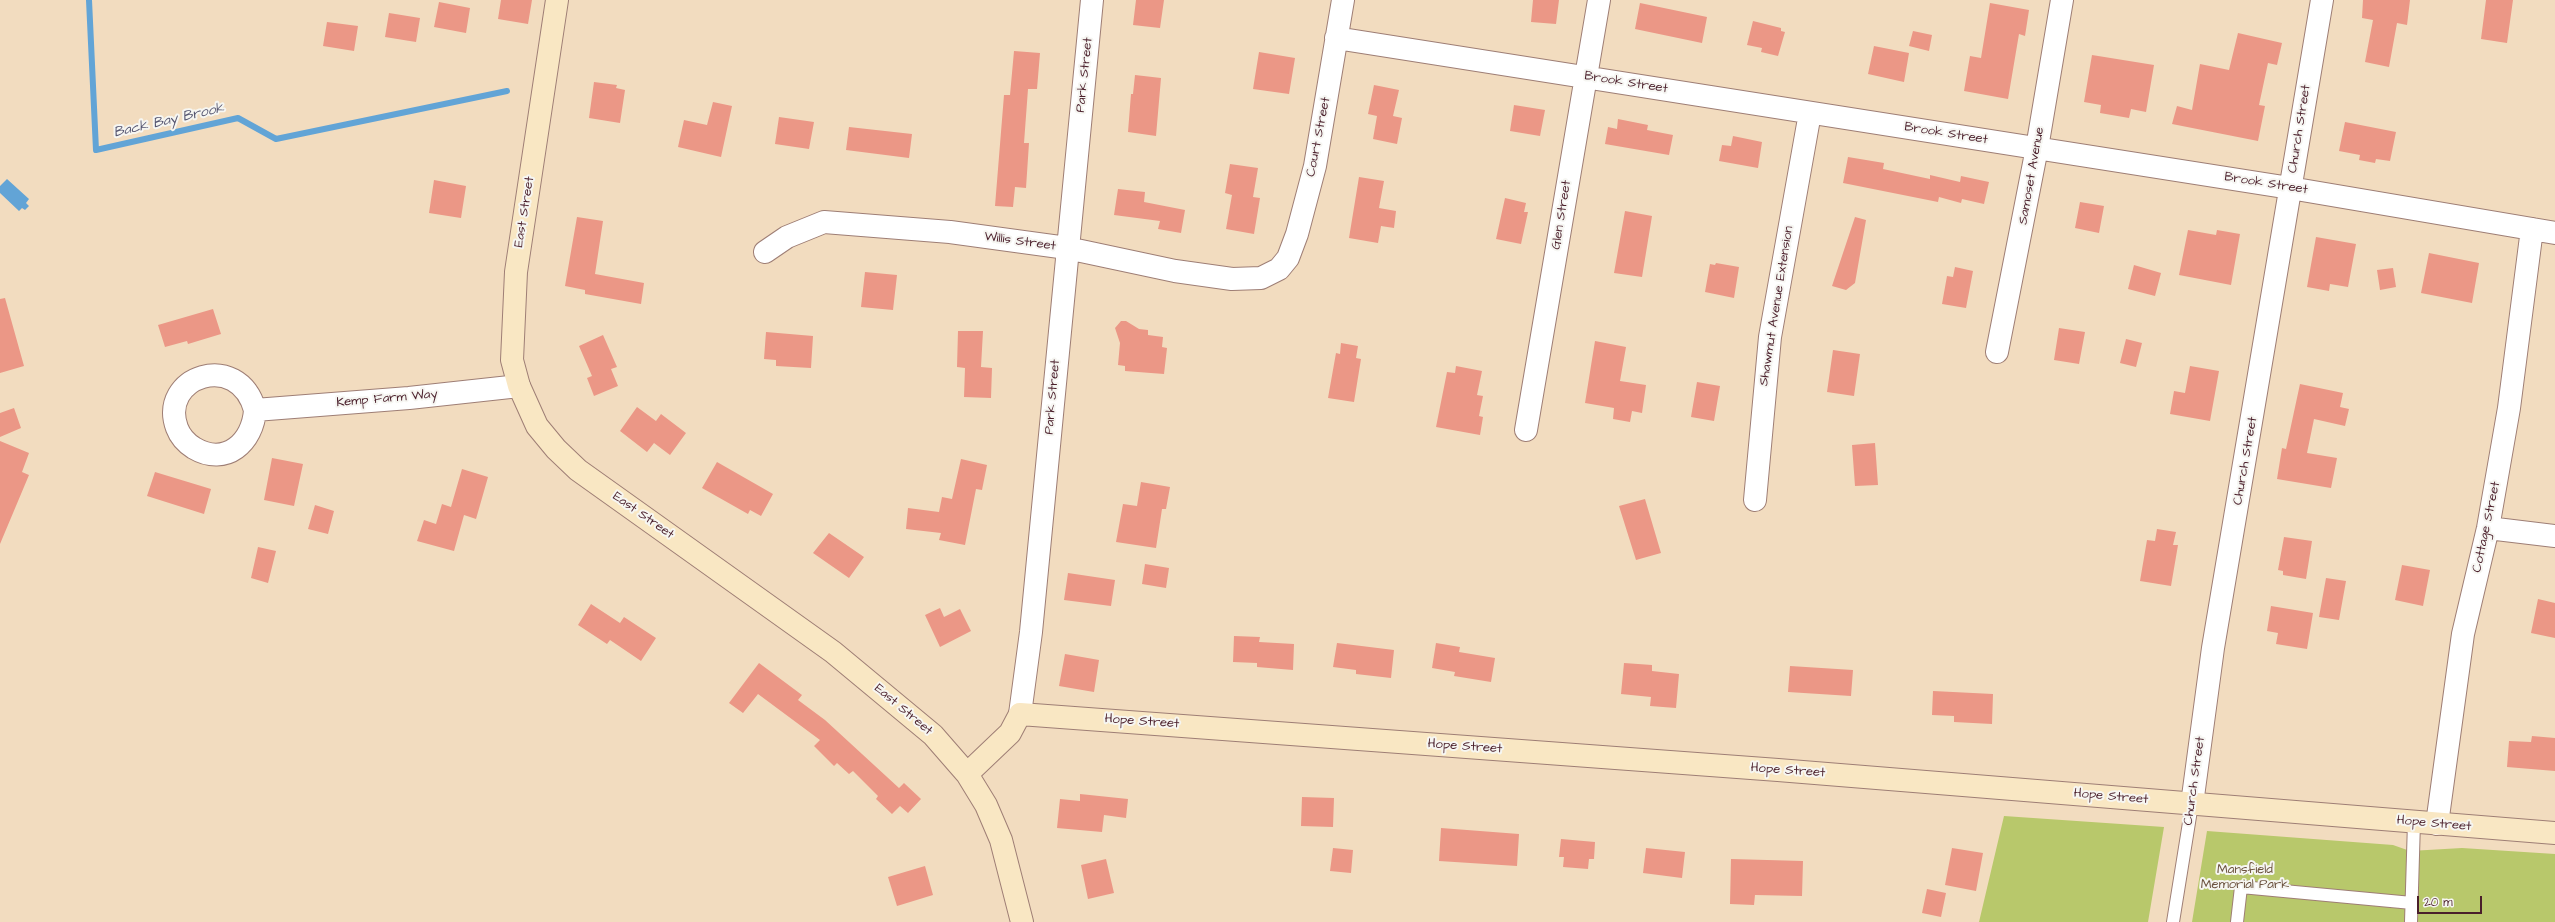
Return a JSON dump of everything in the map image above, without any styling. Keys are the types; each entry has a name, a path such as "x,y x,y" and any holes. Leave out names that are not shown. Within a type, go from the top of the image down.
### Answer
{"main road":[{"name":"East Street","path":"557,0 516,272 512,360 519,386 537,426 556,449 578,470 833,652 933,735 967,774 986,805 1001,840 1022,922"},
{"name":"Hope Street","path":"1020,714 1778,770 2555,833"},
{"name":"Park Street","path":"967,774 1010,733 1020,714"}],"street":[{"name":"Park Street","path":"1020,714 1032,624 1092,0"},
{"name":"Court Street","path":"1278,269 1288,258 1315,166 1343,0"},
{"name":"Glen Street","path":"1526,430 1584,76 1599,0"},
{"name":"Samoset Avenue","path":"1997,352 2037,148 2062,0"},
{"name":"Church Street","path":"2192,804 2214,648 2322,0"},
{"name":"Brook Street","path":"1336,38 2290,188 2555,233"},
{"name":"Shawmut Avenue Extension","path":"1755,500 1770,337 1810,112"},
{"name":"Willis Street","path":"765,252 786,237 824,222 950,232 1067,248 1174,271 1232,279 1261,278 1278,269"},
{"name":"Cottage Street","path":"2437,824 2463,634 2488,528 2509,408 2532,229"},
{"name":"Kemp Farm Way","path":"255,410 409,398 519,386"},
{"path":"2488,528 2555,536"}],"lane":[{"name":"Church Street","path":"2173,922 2192,804"},
{"path":"2411,922 2414,822"},
{"path":"2237,922 2241,887 2412,903"}],"green space":[{"path":"2004,816 2164,827 2148,922 1979,922"},
{"name":"Mansfield Memorial Park","path":"2207,831 2393,845 2410,851 2462,848 2555,854 2555,922 2192,922"}],"water":[{"path":"7,179 29,199 26,203 29,206 25,210 22,208 19,211 0,193 0,186"}],"building":[{"path":"501,0 532,0 528,24 498,19"},
{"path":"1136,0 1164,0 1160,28 1133,25"},
{"path":"1533,0 1559,0 1556,24 1531,22"},
{"path":"2363,0 2410,0 2407,25 2397,23 2389,67 2365,62 2373,20 2362,18"},
{"path":"2486,0 2513,0 2507,43 2481,39"},
{"path":"439,2 470,8 466,33 434,27"},
{"path":"1640,3 1707,17 1702,43 1635,29"},
{"path":"1990,3 2029,10 2025,36 2019,34 2008,99 1964,91 1970,56 1981,58"},
{"path":"389,13 420,18 416,42 385,37"},
{"path":"1753,21 1781,28 1781,31 1785,32 1778,56 1761,52 1762,48 1747,45"},
{"path":"327,22 358,26 354,51 323,46"},
{"path":"1913,31 1932,35 1929,51 1909,46"},
{"path":"2238,33 2282,43 2277,65 2268,63 2259,105 2265,106 2258,141 2172,124 2177,106 2192,110 2200,64 2229,70"},
{"path":"1874,46 1909,53 1904,82 1868,74"},
{"path":"1014,51 1040,53 1037,89 1028,89 1024,143 1029,143 1026,188 1015,187 1013,207 995,206 1004,95 1010,95"},
{"path":"1259,52 1295,58 1289,94 1253,89"},
{"path":"2092,55 2154,65 2146,112 2131,109 2129,118 2100,113 2101,105 2084,102"},
{"path":"1135,75 1161,78 1156,136 1128,132 1131,94 1133,94"},
{"path":"594,82 617,85 616,88 625,90 620,123 589,118"},
{"path":"1374,85 1399,90 1393,116 1402,118 1397,144 1373,139 1377,116 1368,114"},
{"path":"713,102 732,106 721,157 678,147 684,120 707,125"},
{"path":"1514,105 1545,110 1540,136 1510,131"},
{"path":"779,117 814,122 809,149 775,144"},
{"path":"1618,119 1648,125 1647,130 1673,135 1669,155 1605,144 1608,127 1617,129"},
{"path":"2345,122 2396,132 2390,161 2376,159 2375,163 2359,160 2360,155 2339,151"},
{"path":"849,127 912,134 909,158 846,150"},
{"path":"1733,136 1762,142 1758,168 1719,161 1722,145 1731,146"},
{"path":"1848,157 1884,163 1883,169 1930,179 1930,175 1960,182 1961,176 1989,182 1984,204 1962,199 1961,203 1939,197 1938,202 1843,183"},
{"path":"1230,164 1258,168 1253,197 1260,198 1254,234 1226,229 1232,195 1225,193"},
{"path":"1359,177 1384,181 1379,208 1396,211 1394,228 1381,226 1378,243 1349,238"},
{"path":"434,180 466,186 461,218 429,213"},
{"path":"1118,189 1145,192 1144,202 1185,210 1181,233 1158,229 1160,221 1114,215"},
{"path":"1505,198 1526,203 1524,212 1528,212 1521,244 1496,239"},
{"path":"2080,202 2104,206 2099,233 2075,228"},
{"path":"1625,211 1652,216 1642,277 1614,273"},
{"path":"577,217 603,221 595,274 644,283 641,304 585,294 585,290 565,286"},
{"path":"1855,217 1866,220 1855,283 1846,290 1832,286"},
{"path":"2188,230 2216,235 2217,230 2240,234 2231,285 2179,275"},
{"path":"2316,237 2356,244 2348,287 2330,284 2329,291 2307,287"},
{"path":"2429,253 2479,263 2472,303 2421,293"},
{"path":"1716,263 1739,267 1734,298 1705,292 1710,264 1715,265"},
{"path":"2134,265 2161,273 2155,296 2128,289"},
{"path":"1955,267 1973,271 1966,308 1942,304 1947,276 1953,277"},
{"path":"2393,268 2396,287 2380,290 2377,270"},
{"path":"865,272 897,275 893,310 861,307"},
{"path":"5,298 24,366 0,373 0,299"},
{"path":"213,309 221,334 188,344 187,341 165,347 158,325"},
{"path":"1121,321 1126,321 1139,329 1148,330 1148,335 1163,337 1162,347 1167,348 1164,374 1125,371 1125,366 1118,365 1120,343 1115,328"},
{"path":"2059,328 2085,332 2079,364 2054,360"},
{"path":"958,331 983,331 981,367 992,368 991,398 964,397 965,368 957,367"},
{"path":"766,332 813,336 811,368 776,366 776,360 764,359"},
{"path":"603,335 617,367 611,369 618,386 594,396 587,378 592,376 579,346"},
{"path":"2126,339 2142,343 2136,367 2120,363"},
{"path":"1595,341 1626,347 1620,381 1646,385 1642,413 1632,411 1630,422 1613,419 1614,408 1585,403"},
{"path":"1341,343 1358,346 1356,358 1361,359 1354,402 1328,398 1336,353 1340,354"},
{"path":"1833,350 1860,354 1854,396 1827,392"},
{"path":"1456,366 1482,371 1477,395 1483,396 1479,416 1483,417 1480,435 1436,427 1447,372 1455,373"},
{"path":"2190,366 2219,371 2210,421 2170,414 2174,391 2185,393"},
{"path":"1697,382 1720,386 1714,421 1691,417"},
{"path":"2300,384 2343,393 2340,407 2349,409 2345,426 2314,419 2307,453 2337,458 2331,488 2277,479 2282,448 2286,449"},
{"path":"637,407 656,421 661,414 686,433 670,455 654,443 647,452 620,431"},
{"path":"14,408 21,428 0,437 0,413"},
{"path":"0,441 29,453 22,472 29,475 0,544"},
{"path":"1875,443 1878,485 1855,486 1852,445"},
{"path":"272,458 303,464 294,506 264,500"},
{"path":"961,459 987,465 982,490 976,489 965,545 939,540 941,533 906,529 908,508 939,512 942,497 952,499"},
{"path":"717,462 773,494 761,516 750,510 748,514 702,488"},
{"path":"462,469 488,477 476,519 464,515 454,551 417,541 424,520 436,524 442,504 451,507"},
{"path":"155,472 211,489 204,514 147,496"},
{"path":"1141,482 1170,487 1166,509 1162,509 1156,548 1116,542 1123,504 1137,506"},
{"path":"1645,499 1661,553 1636,560 1619,506"},
{"path":"315,505 334,511 328,534 308,529"},
{"path":"2157,529 2176,532 2173,545 2178,545 2171,586 2140,581 2147,540 2155,541"},
{"path":"829,533 864,557 849,578 813,553"},
{"path":"2284,537 2312,541 2306,579 2283,575 2283,571 2278,570"},
{"path":"258,547 276,551 268,583 251,578"},
{"path":"1145,564 1169,568 1166,588 1142,584"},
{"path":"2402,565 2430,570 2423,606 2395,600"},
{"path":"1068,573 1115,580 1111,606 1064,600"},
{"path":"2326,578 2346,581 2339,620 2319,617"},
{"path":"2538,599 2555,603 2555,638 2531,633"},
{"path":"591,604 620,623 624,617 656,638 641,661 610,640 607,644 578,625"},
{"path":"2271,606 2313,613 2307,649 2276,644 2278,633 2267,631"},
{"path":"940,608 944,617 960,609 971,631 940,647 925,615"},
{"path":"1234,636 1260,637 1259,642 1294,644 1293,670 1257,667 1257,663 1233,662"},
{"path":"1337,643 1394,650 1391,678 1356,674 1356,670 1333,667"},
{"path":"1436,643 1460,647 1459,652 1495,658 1491,682 1454,676 1455,672 1432,668"},
{"path":"1065,654 1099,660 1094,692 1059,686"},
{"path":"759,663 802,695 798,700 825,720 899,788 904,783 921,799 908,813 900,806 892,814 876,799 878,796 853,771 849,774 837,763 834,766 814,746 820,740 758,694 743,713 729,703"},
{"path":"1624,663 1652,665 1652,671 1679,674 1676,708 1650,706 1651,697 1621,694"},
{"path":"1790,666 1853,670 1851,696 1788,692"},
{"path":"1933,691 1993,694 1992,724 1954,722 1954,716 1932,715"},
{"path":"2532,736 2555,738 2555,771 2507,767 2509,741 2531,742"},
{"path":"1080,794 1128,799 1126,818 1104,815 1102,832 1057,828 1060,799 1080,801"},
{"path":"1302,797 1334,798 1333,827 1301,826"},
{"path":"1441,828 1519,834 1517,866 1439,861"},
{"path":"1561,839 1595,842 1594,859 1589,859 1588,869 1563,867 1564,857 1559,857"},
{"path":"1333,848 1353,850 1351,873 1330,871"},
{"path":"1646,848 1685,852 1682,878 1643,873"},
{"path":"1952,848 1983,853 1976,891 1945,885"},
{"path":"1106,859 1114,893 1088,899 1081,865"},
{"path":"1731,859 1803,861 1802,896 1755,895 1754,905 1730,904"},
{"path":"925,866 933,895 897,906 888,877"},
{"path":"1927,889 1946,893 1941,917 1922,913"}],"waterway":[{"name":"Back Bay Brook","path":"89,0 96,150 238,118 276,139 507,91"}]}
